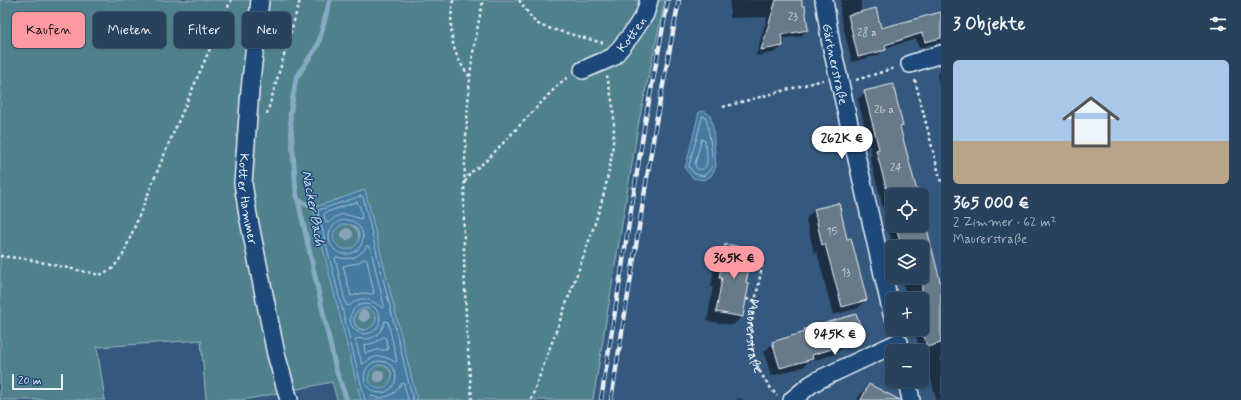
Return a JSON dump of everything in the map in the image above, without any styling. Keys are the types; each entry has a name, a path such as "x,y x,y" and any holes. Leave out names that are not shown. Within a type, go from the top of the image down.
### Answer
{"street":[{"name":"Kotter Hammer","path":"260,0 250,90 243,183 276,354 289,398"},
{"name":"Kotten","path":"583,70 613,57 645,14 649,0"},
{"name":"Gärtnerstraße","path":"824,0 831,44 887,292"},
{"path":"910,64 941,54"},
{"path":"792,400 810,385 898,341"},
{"path":"908,388 910,400"}],"path":[{"path":"0,256 27,259 100,275 112,269 123,255 169,143 232,0"},
{"path":"266,118 300,0"},
{"path":"453,0 450,22 454,48 461,66 470,77"},
{"path":"472,400 465,301 464,184 470,77 483,0"},
{"path":"519,0 533,20 541,26 621,48"},
{"path":"531,400 596,221 610,171 613,147 613,102 603,62"},
{"path":"723,107 910,64 941,182"},
{"path":"464,184 470,173 486,161 557,86 568,77 583,70"},
{"name":"Maurerstraße","path":"749,264 762,266 750,331 752,348 757,366 779,400"},
{"path":"746,299 756,301"}],"green space":[{"path":"0,0 665,0 639,121 593,400 417,400 365,190 313,208 361,400 337,400 332,382 244,400 206,400 201,340 97,347 105,400 0,400"},
{"path":"346,224 355,228 359,237 355,246 346,250 337,246 333,237 337,228"},
{"path":"365,308 373,311 376,319 373,327 365,330 357,327 354,319 357,311"},
{"path":"380,365 385,366 391,372 391,382 385,388 380,389 375,388 369,382 368,377 369,372 375,366"}],"water":[{"path":"704,111 710,115 713,127 716,167 711,176 704,180 693,178 685,169 699,112"},
{"path":"365,190 417,400 361,400 313,208","holes":["344,224 353,225 358,231 358,242 350,249 339,247 334,241 333,235 335,231 338,227","364,308 374,312 376,317 372,327 362,330 357,328 354,322 354,316 359,310","375,366 386,366 392,375 388,385 383,388 378,388 370,382 369,374"]}],"building":[{"path":"776,0 802,0 802,6 805,6 808,30 781,35 783,46 761,50"},
{"path":"876,8 881,28 941,12 941,38 925,42 922,33 885,45 886,50 858,57 848,15"},
{"path":"893,84 903,126 900,127 916,188 886,188 876,150 879,149 864,91"},
{"path":"839,203 847,239 851,238 867,300 842,307 825,244 822,245 814,209"},
{"path":"898,232 928,232 941,285 941,343 929,346 929,344 926,344 924,336 929,336 929,292 922,292 922,284 929,284 929,240 899,240"},
{"path":"725,244 752,249 746,283 749,283 743,317 716,312 722,278 719,278"},
{"path":"856,314 862,331 842,337 845,345 812,355 813,359 780,368 772,342 805,332 804,329"},
{"path":"869,384 900,400 861,400"}],"waterway":[{"name":"Nacker Bach","path":"330,0 318,45 296,78 290,115 296,191 336,370 347,400"},
{"path":"298,200 313,208"}],"railway":[{"path":"601,400 645,122 668,0"},
{"path":"611,400 656,122 679,0"}]}
